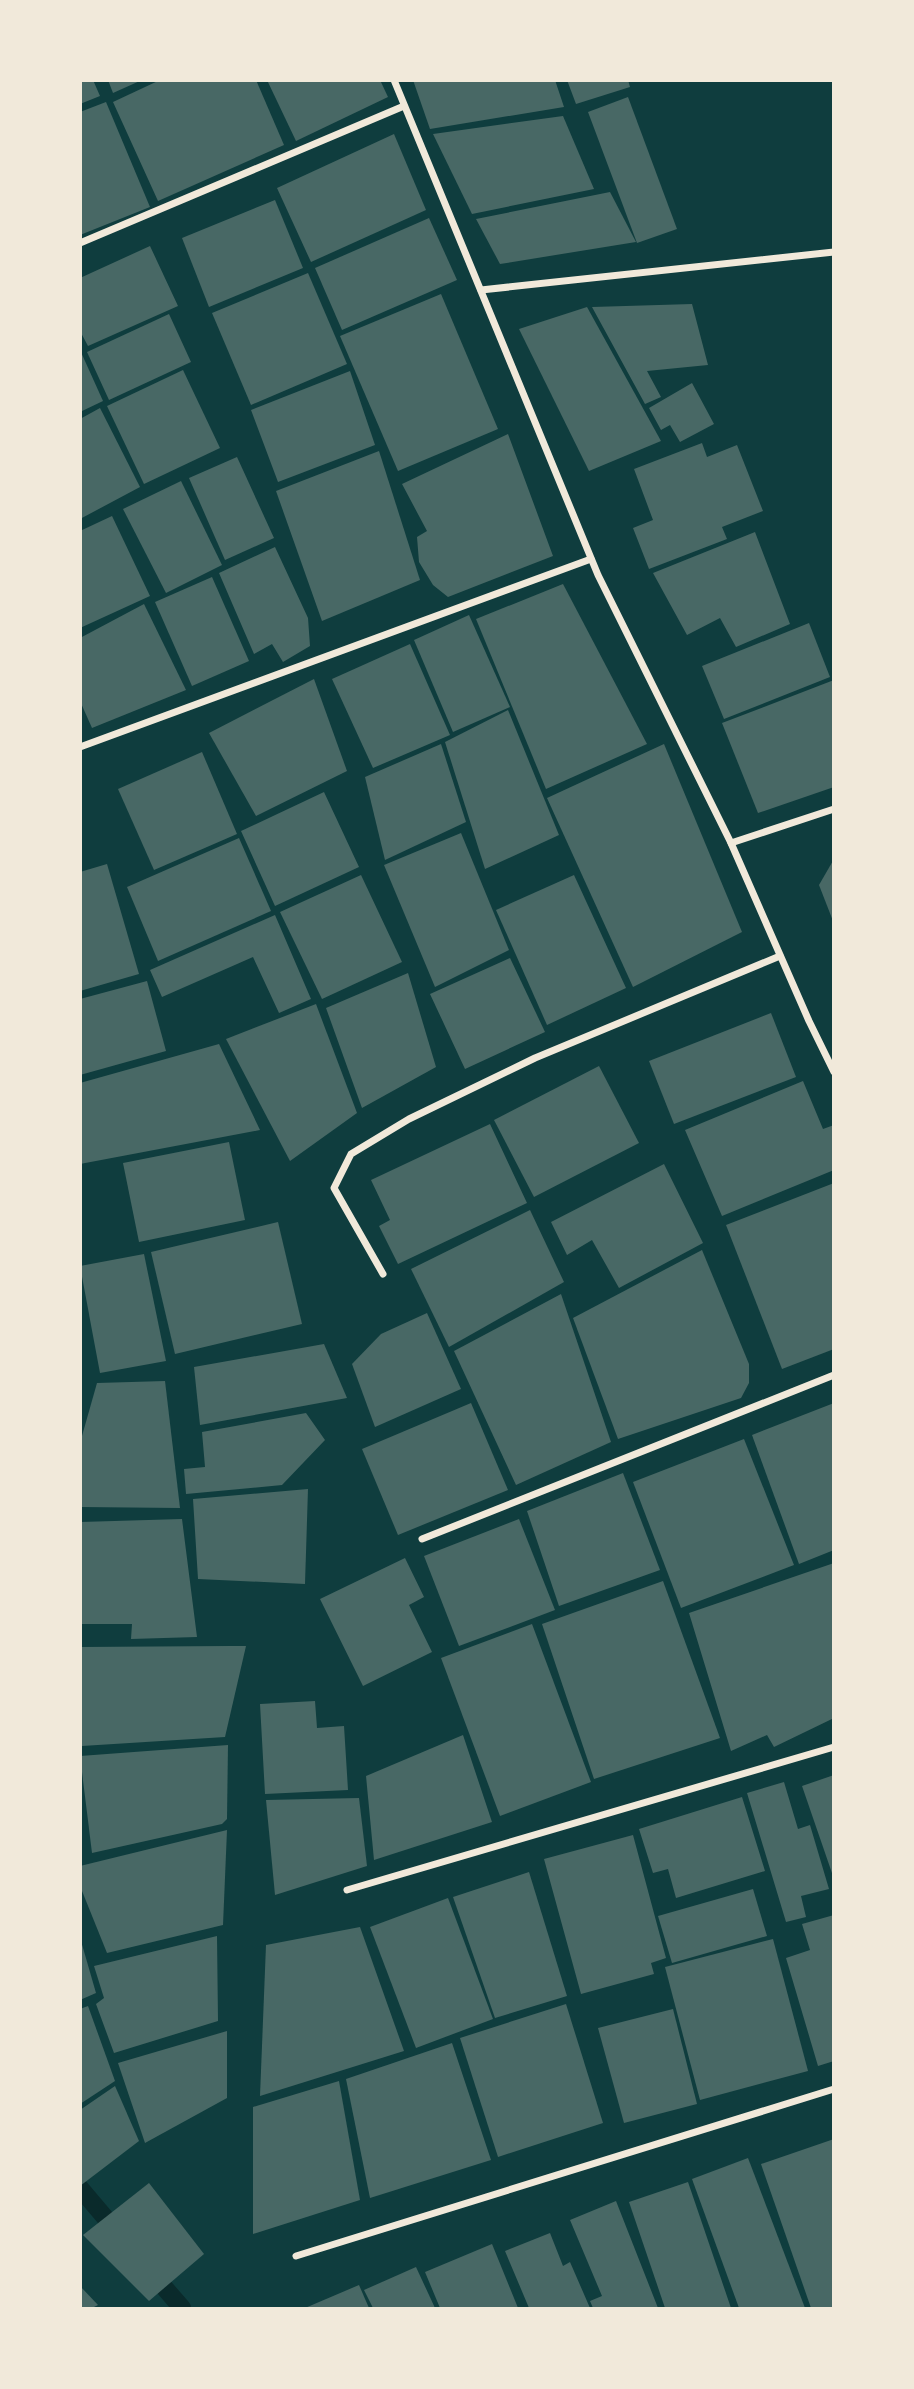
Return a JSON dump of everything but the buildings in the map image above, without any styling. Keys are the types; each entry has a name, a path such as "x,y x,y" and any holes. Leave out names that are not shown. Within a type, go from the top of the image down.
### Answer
{"street":[{"path":"394,80 591,559 732,843 780,956 834,1072"},
{"path":"80,243 404,106"},
{"path":"481,290 834,252"},
{"path":"80,747 591,559"},
{"path":"732,843 834,809"},
{"path":"383,1274 334,1188 351,1154 409,1119 535,1058 780,956"},
{"path":"422,1539 834,1375"},
{"path":"346,1890 834,1747"},
{"path":"296,2256 834,2089"}],"waterway":[{"path":"80,2188 119,2234"},
{"path":"150,2271 182,2308"}]}
